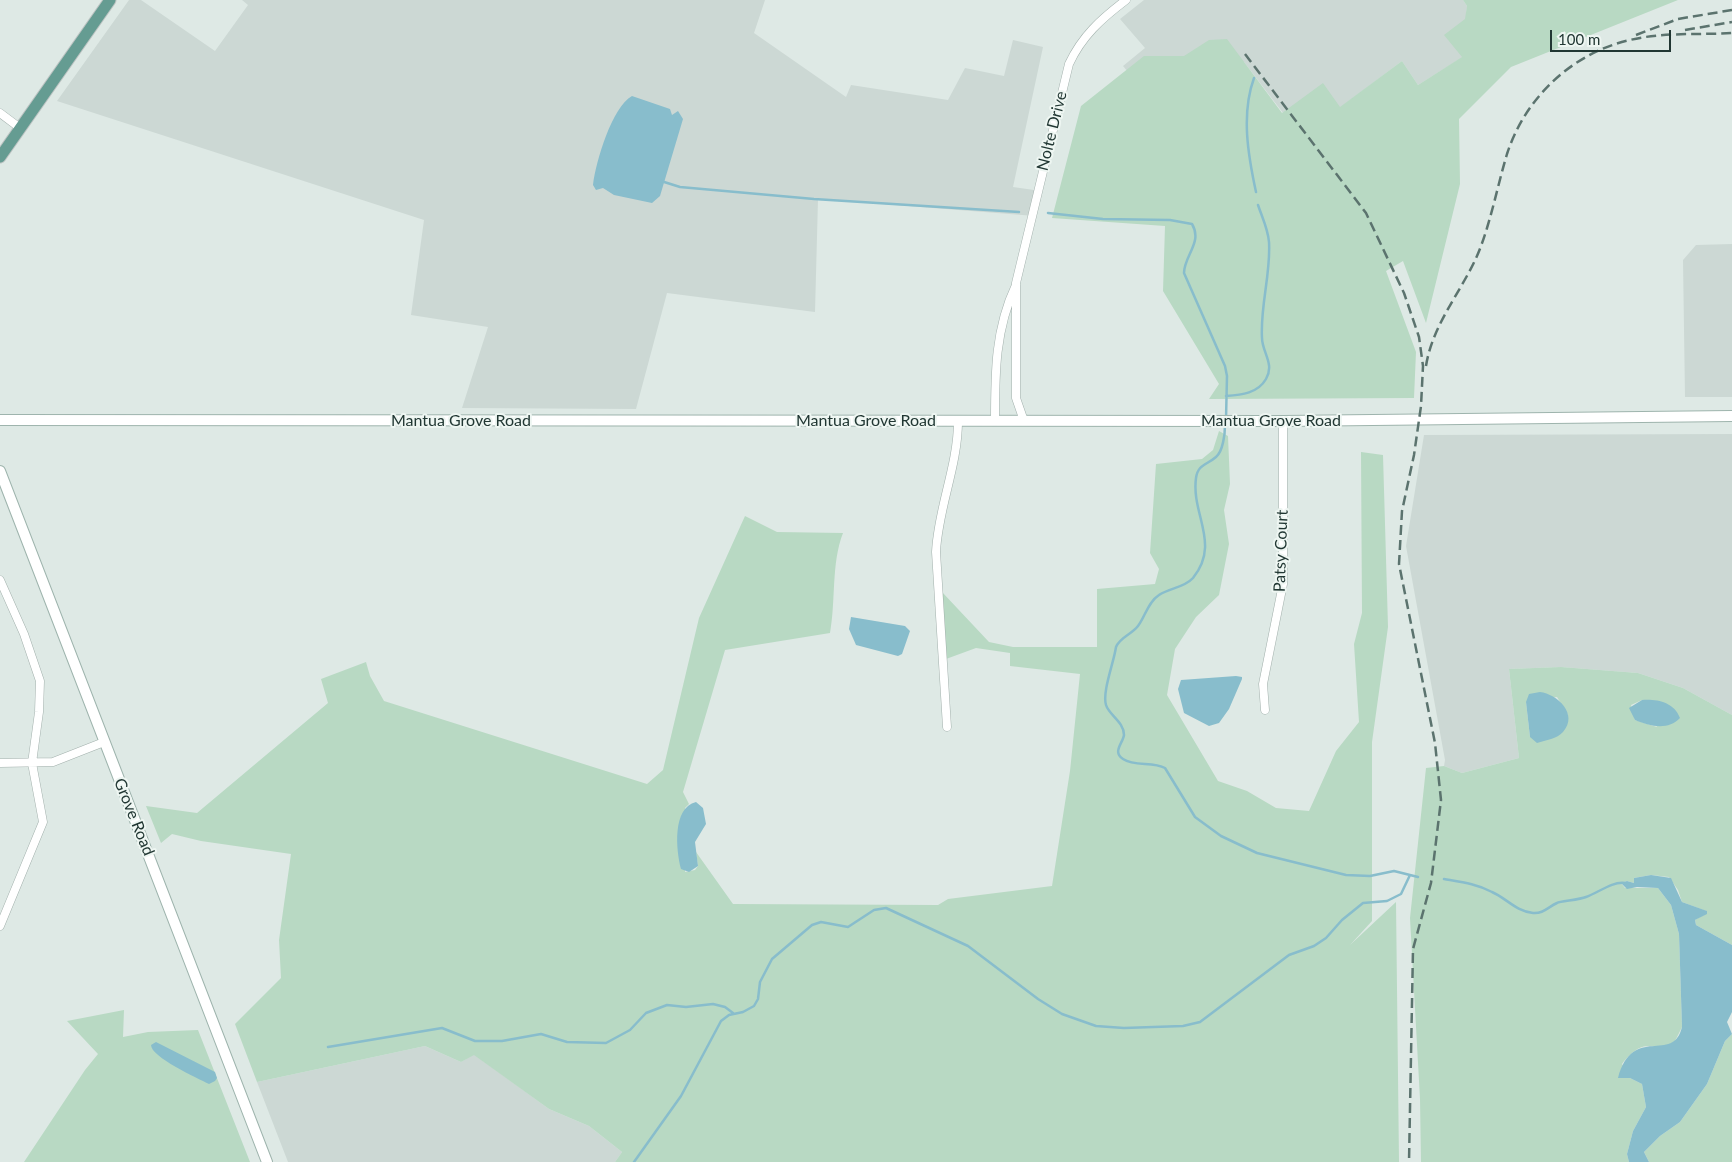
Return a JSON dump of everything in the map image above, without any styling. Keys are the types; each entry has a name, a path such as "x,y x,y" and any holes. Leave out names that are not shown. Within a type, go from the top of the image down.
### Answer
{"main road":[{"path":"0,157 108,1"},
{"name":"Mantua Grove Road","path":"0,420 1283,421 1732,416"},
{"name":"Grove Road","path":"0,471 268,1162"}],"street":[{"name":"Nolte Drive","path":"995,421 997,346 1006,305 1016,283 1069,64 1077,47 1090,29 1126,0"},
{"path":"0,113 20,128"},
{"name":"Nolte Drive","path":"1016,283 1016,398 1024,421"},
{"path":"947,727 936,545 937,532 958,439 958,421"},
{"name":"Patsy Court","path":"1265,710 1263,684 1283,584 1283,421"},
{"path":"0,580 24,634 40,681 39,712 32,763 43,822 0,926"},
{"path":"0,762 53,762 104,742"}],"shaded area":[{"path":"129,0 141,0 215,51 248,5 242,0 765,0 754,33 846,97 851,85 948,100 965,68 1004,76 1013,40 1043,47 1013,187 1041,191 1035,216 818,199 815,312 667,293 636,409 462,408 488,327 411,315 424,220 57,101"},
{"path":"1144,0 1463,0 1467,6 1463,57 1418,85 1402,61 1340,108 1283,113 1244,62 1154,103 1123,66 1145,48 1120,19"},
{"path":"1732,244 1732,397 1685,397 1683,260 1696,245"},
{"path":"1732,434 1732,715 1683,688 1638,673 1561,667 1509,669 1519,758 1462,773 1444,766 1445,760 1406,546 1424,435"},
{"path":"425,1046 461,1062 474,1054 549,1109 589,1126 622,1152 615,1162 288,1162 257,1082"}],"green space":[{"path":"1463,0 1678,0 1511,67 1459,119 1460,184 1426,323 1403,261 1386,271 1416,352 1414,398 1209,399 1219,384 1163,291 1165,226 1052,218 1081,106 1144,56 1184,56 1209,40 1227,39 1282,113 1323,83 1340,107 1402,61 1418,85 1462,57 1444,35 1465,19 1467,6"},
{"path":"1219,431 1228,436 1230,484 1224,510 1229,544 1219,595 1196,617 1175,649 1167,695 1218,781 1247,791 1276,808 1309,811 1336,751 1359,722 1354,644 1362,613 1361,452 1383,455 1388,627 1372,742 1372,921 1350,945 1396,902 1399,1162 615,1162 622,1152 589,1126 549,1109 474,1055 461,1062 425,1046 257,1082 235,1024 281,978 279,940 291,854 201,841 172,834 161,843 146,806 197,813 328,703 321,679 366,662 370,676 384,701 647,784 663,770 699,618 745,516 777,532 843,533 835,570 830,633 725,650 683,792 689,804 685,808 685,872 695,870 698,866 696,852 733,904 938,905 948,899 1052,886 1070,771 1080,674 1010,666 1010,653 976,648 946,659 942,592 989,642 1013,647 1097,647 1097,589 1155,584 1159,569 1150,553 1156,464 1202,459 1213,450"},
{"path":"1561,667 1638,673 1683,688 1732,715 1732,945 1696,925 1695,920 1707,913 1706,911 1682,902 1678,890 1669,877 1651,875 1634,878 1634,883 1627,881 1621,883 1625,888 1658,888 1671,905 1679,934 1682,1027 1675,1041 1668,1045 1638,1049 1622,1064 1630,1078 1642,1084 1646,1107 1633,1131 1627,1154 1629,1162 1421,1162 1420,1099 1410,918 1426,768 1444,766 1462,773 1519,758 1509,669","holes":["1557,697 1568,715 1530,737 1526,702","1642,700 1657,727 1635,720 1631,705"]},
{"path":"124,1010 123,1037 148,1032 198,1030 250,1162 24,1162 85,1070 98,1054 67,1021"},
{"path":"1732,1034 1732,1162 1649,1162 1644,1152 1660,1136 1680,1122 1707,1084 1725,1041"}],"water":[{"path":"632,96 670,109 672,115 678,111 683,119 660,196 652,203 614,195 603,188 596,190 593,185 606,136 618,111"},
{"path":"851,617 905,626 910,631 902,654 898,656 856,645 849,629"},
{"path":"1242,677 1242,679 1229,709 1219,723 1209,726 1184,713 1178,689 1181,680"},
{"path":"1540,692 1559,701 1564,706 1569,718 1561,734 1555,738 1537,743 1530,737 1526,702 1529,694"},
{"path":"1642,700 1653,700 1669,705 1674,708 1680,718 1670,725 1664,726 1646,724 1635,720 1629,708"},
{"path":"696,802 703,808 706,824 695,842 698,866 689,872 681,869 677,841 679,821 688,806"},
{"path":"1651,875 1671,878 1682,902 1707,911 1707,914 1695,920 1696,925 1732,945 1732,1012 1727,1022 1732,1034 1725,1041 1707,1084 1680,1122 1660,1136 1644,1152 1649,1162 1629,1162 1627,1154 1633,1131 1646,1107 1642,1084 1630,1078 1618,1078 1625,1062 1633,1052 1642,1048 1670,1043 1677,1038 1682,1027 1679,934 1671,905 1658,888 1637,887 1627,889 1621,883 1627,881 1634,883 1634,878"},
{"path":"156,1042 215,1072 217,1078 209,1084 176,1067 153,1050 151,1045"}],"waterway":[{"path":"1254,78 1248,106 1247,135 1250,164 1256,192"},
{"path":"661,181 680,187 814,199 1019,212"},
{"path":"1226,396 1244,394 1254,390 1263,384 1268,374 1269,363 1263,343 1262,326 1269,242 1258,205"},
{"path":"1048,213 1103,219 1170,220 1192,224 1195,237 1184,273 1225,366 1227,376 1226,419"},
{"path":"1225,425 1220,451 1216,457 1201,467 1196,478 1197,504 1205,541 1205,553 1201,565 1189,581 1155,598 1138,626 1120,641 1116,647 1105,699 1108,709 1122,726 1123,730 1124,735 1118,753 1123,759 1128,761 1165,768 1195,817 1221,836 1257,853 1346,875 1370,876 1394,871 1418,877"},
{"path":"634,1162 681,1096 721,1021 729,1015 743,1012 754,1006 758,999 760,982 772,959 812,925 821,922 848,927 874,910 886,908 968,946 1038,999 1062,1014 1096,1026 1124,1028 1183,1026 1200,1022 1289,955 1314,946 1326,938 1342,920 1363,903 1387,901 1401,894 1410,875"},
{"path":"1444,879 1481,887 1522,910 1533,913 1543,911 1559,902 1586,897 1615,884 1625,883"},
{"path":"328,1047 442,1028 475,1041 502,1041 541,1034 567,1042 606,1043 630,1030 646,1013 667,1005 686,1007 713,1004 725,1007 733,1013"}],"railway":[{"path":"1636,35 1678,19 1732,10"},
{"path":"1685,30 1732,22"},
{"path":"1426,366 1435,334 1475,261 1481,246 1507,154 1515,134 1526,114 1539,97 1570,67 1589,55 1609,46 1642,37 1732,33"},
{"path":"1245,54 1366,213 1404,293 1419,337 1423,366 1421,406 1414,455 1402,511 1399,564 1435,743 1441,800 1431,883 1413,949 1409,1162"}]}
